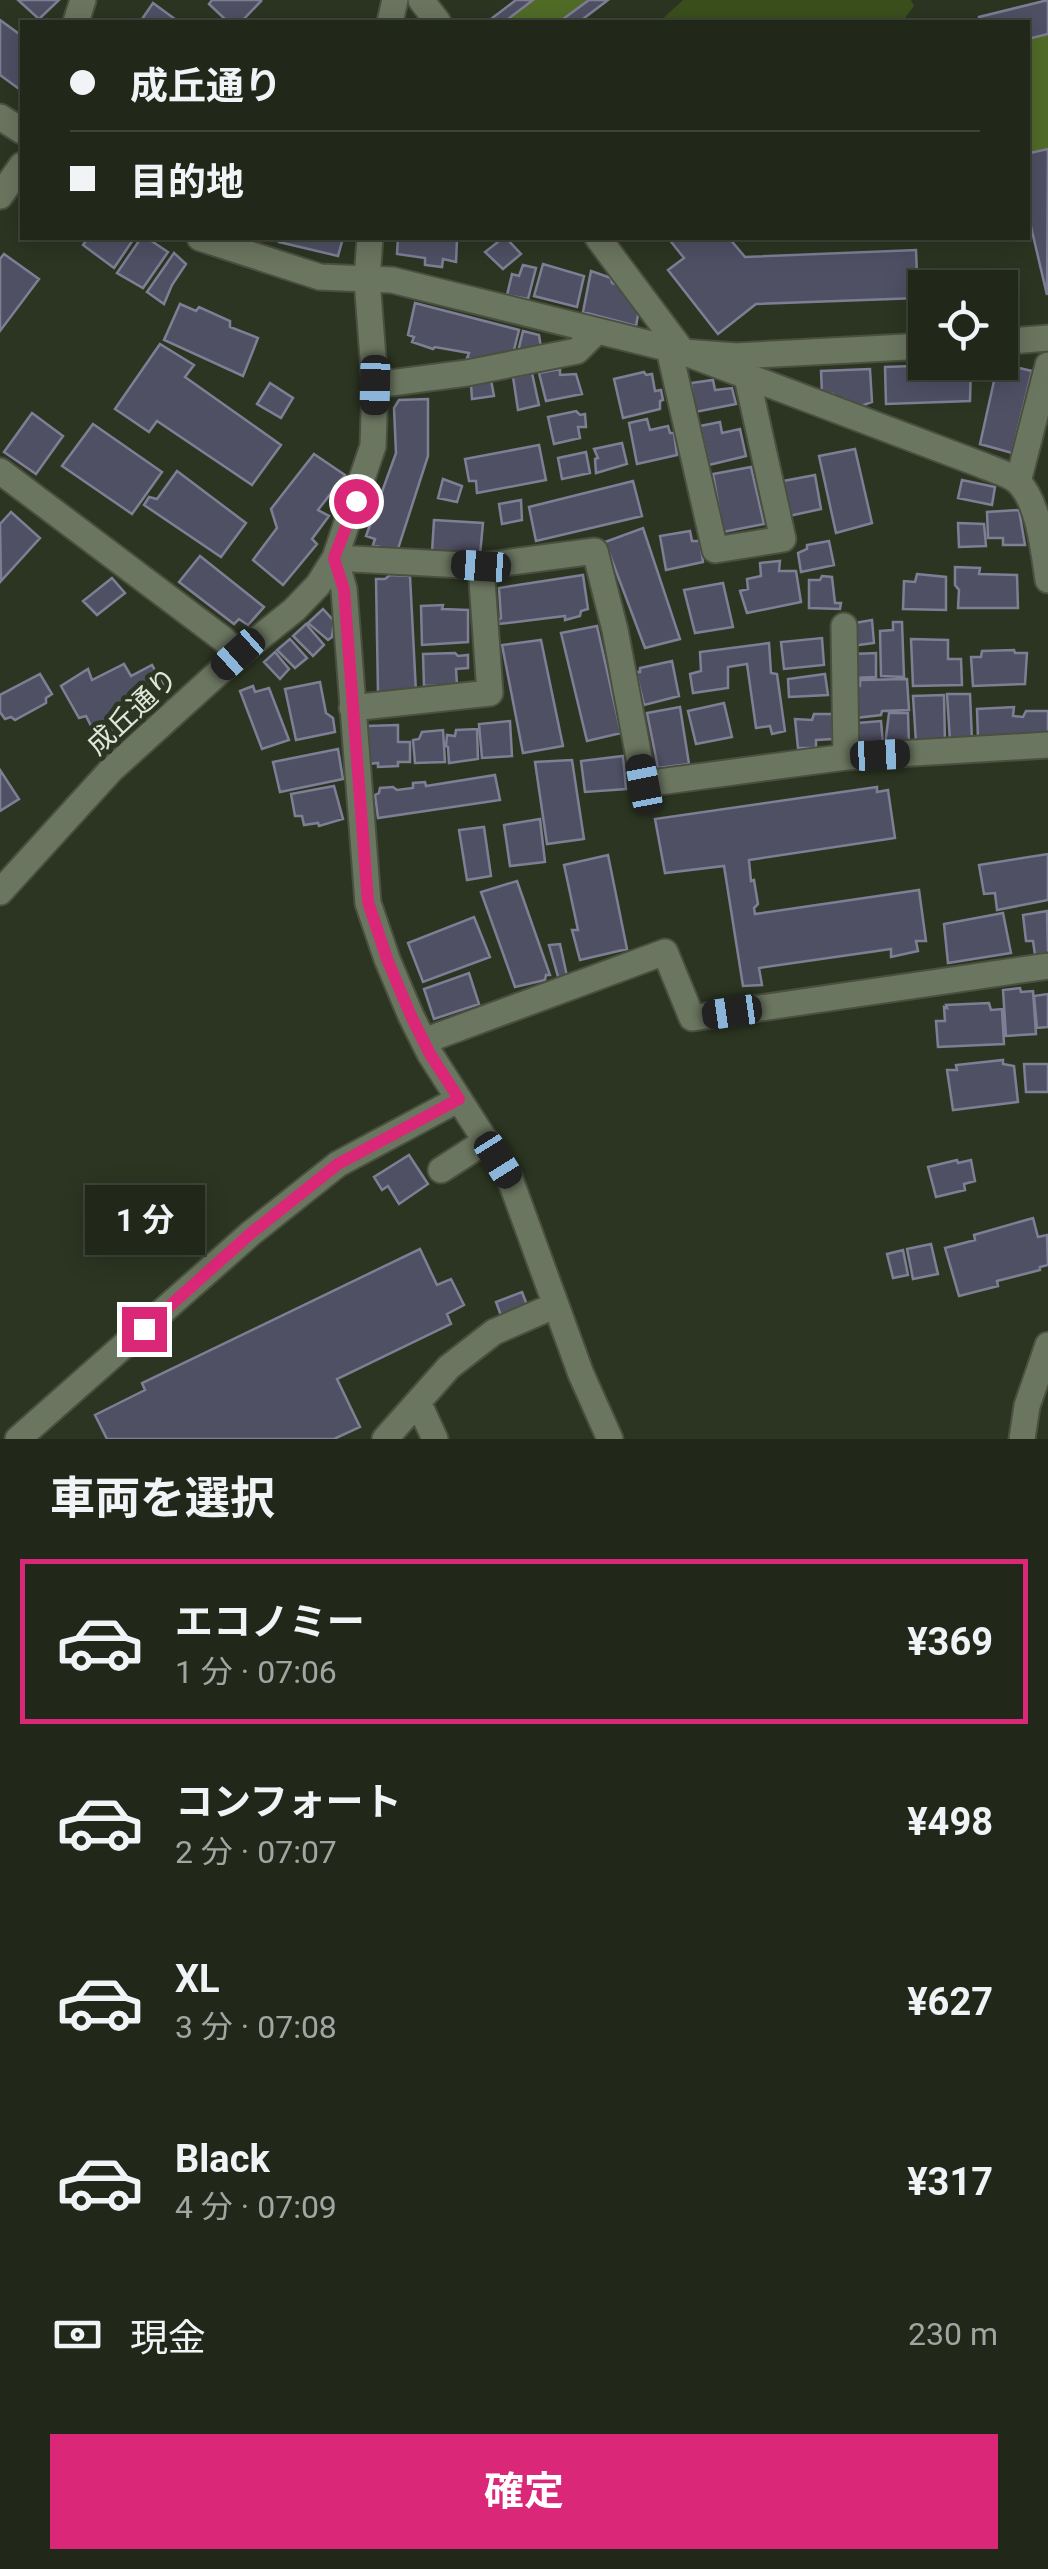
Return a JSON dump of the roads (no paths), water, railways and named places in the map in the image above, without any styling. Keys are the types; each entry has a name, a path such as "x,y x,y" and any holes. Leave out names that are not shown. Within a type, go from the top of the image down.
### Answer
{"street":[{"path":"421,0 436,20"},
{"path":"0,196 20,168"},
{"path":"206,240 320,277 392,280 676,350 982,465 1018,482 1034,509 1048,580"},
{"name":"成丘通り","path":"0,892 111,770 238,654 294,610 318,584 334,558 373,446 375,385 366,279 370,240"},
{"path":"599,240 676,350 715,550 783,539 747,377"},
{"path":"375,385 467,373 578,351 597,331"},
{"path":"1018,340 1048,338"},
{"path":"676,350 736,356 908,347"},
{"path":"1018,482 1048,365"},
{"path":"0,471 238,654"},
{"path":"610,1439 581,1374 510,1179 424,1041 387,959 368,902 344,590 334,558 481,566 596,551 644,784 846,757 1048,745"},
{"path":"352,708 490,693 481,566"},
{"path":"844,626 846,757"},
{"path":"424,1041 665,952 692,1018 1048,966"},
{"path":"18,1439 250,1234 338,1164 459,1099"},
{"path":"441,1170 486,1141"},
{"path":"385,1439 449,1367 494,1332 556,1306"},
{"path":"1022,1439 1027,1406 1048,1345"},
{"path":"418,1402 435,1439"}]}
